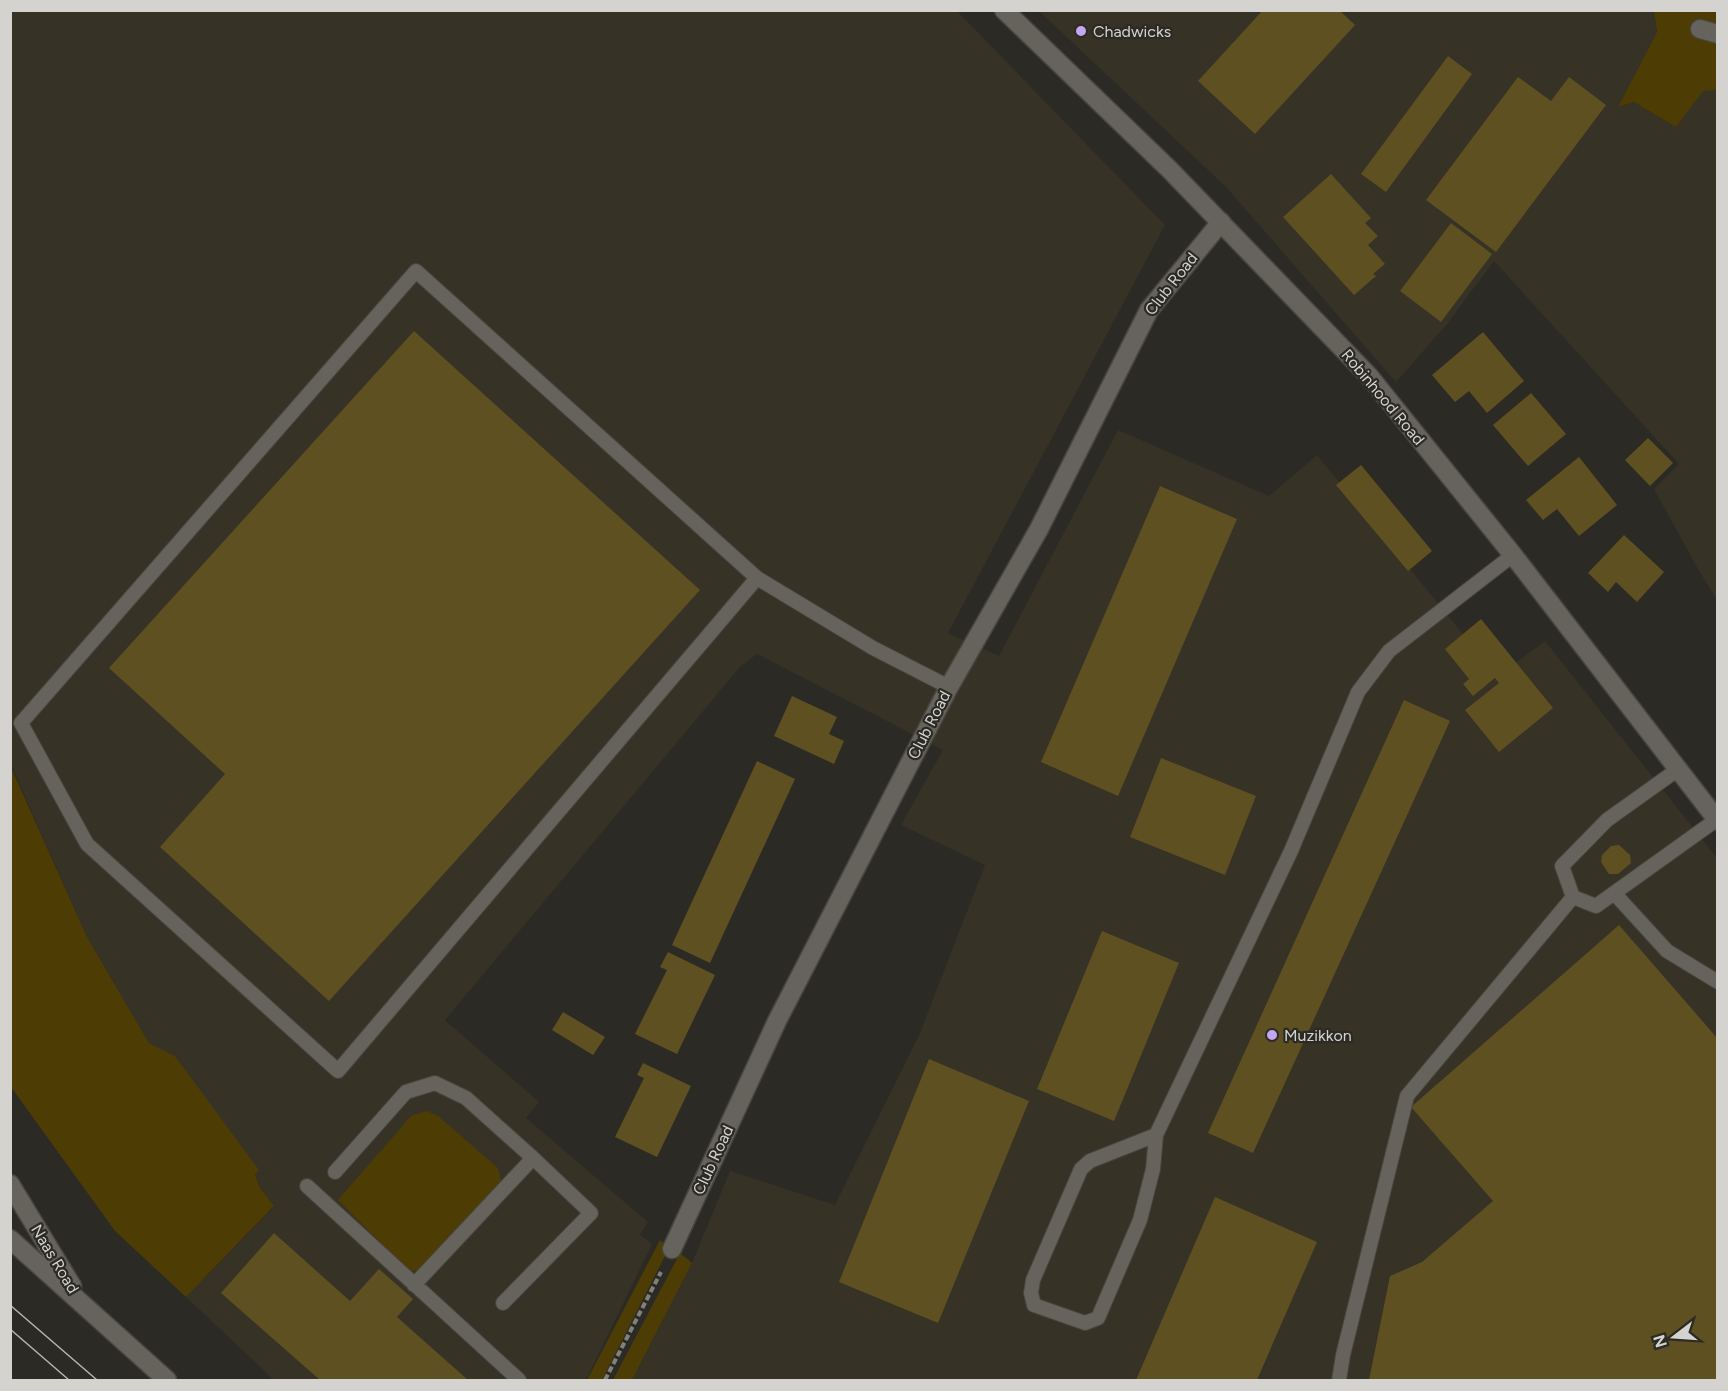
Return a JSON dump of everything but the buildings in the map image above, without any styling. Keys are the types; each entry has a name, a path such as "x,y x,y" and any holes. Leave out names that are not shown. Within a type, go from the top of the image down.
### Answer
{"street":[{"name":"Robinhood Road","path":"1004,10 1169,169 1369,376 1512,555 1717,820"},
{"name":"Club Road","path":"672,1249 777,1021 949,687 1039,528 1149,309 1221,222"},
{"name":"Naas Road","path":"10,1184 82,1303"},
{"name":"Naas Road","path":"10,1239 167,1380"}],"lane":[{"path":"756,578 338,1071 87,844 21,723 417,271 756,578 873,648 949,687"},
{"path":"1156,1135 1090,1161 1081,1169 1034,1280 1031,1293 1035,1305 1085,1323 1098,1318 1140,1220 1153,1169 1156,1135 1291,851 1358,692 1389,651 1512,555"},
{"path":"1677,770 1607,820 1562,866 1573,897 1596,906 1717,820"},
{"path":"1614,893 1667,951 1718,982"},
{"path":"1339,1380 1407,1096 1573,897"},
{"path":"335,1172 406,1092 435,1083 466,1098 591,1213 503,1303"},
{"path":"414,1285 533,1158"},
{"path":"307,1186 519,1380"}],"path":[{"path":"605,1380 672,1249"}],"shaded area":[{"path":"10,11 957,11 1165,225 948,633 999,656 1118,430 1269,496 1317,455 1463,634 1469,679 1463,684 1473,695 1545,641 1717,858 1717,1380 632,1380 692,1263 730,1171 835,1205 920,1033 985,865 901,825 943,750 757,654 740,667 445,1020 539,1102 526,1118 648,1222 640,1235 652,1244 586,1380 274,1380 186,1297 274,1207 260,1188 255,1174 175,1056 149,1043 87,937 11,765"},
{"path":"1039,11 1654,11 1657,32 1618,107 1634,102 1676,127 1703,90 1717,90 1717,600 1654,489 1679,464 1494,261 1447,324 1396,382 1226,187"},
{"path":"1654,11 1717,11 1717,90 1703,91 1676,127 1634,102 1618,107 1657,32"},
{"path":"10,765 87,937 149,1043 175,1056 259,1170 255,1175 260,1188 274,1206 186,1297 115,1231 11,1087"},
{"path":"427,1111 438,1116 498,1168 501,1180 426,1268 410,1272 338,1200 411,1116"},
{"path":"660,1240 667,1252 602,1380 587,1380"},
{"path":"680,1253 692,1263 632,1380 613,1380"}],"tram line":[{"path":"10,1305 97,1380"},
{"path":"10,1329 69,1380"}],"place":[{"name":"Chadwicks","path":"1081,31"},
{"name":"Muzikkon","path":"1272,1035"}]}
